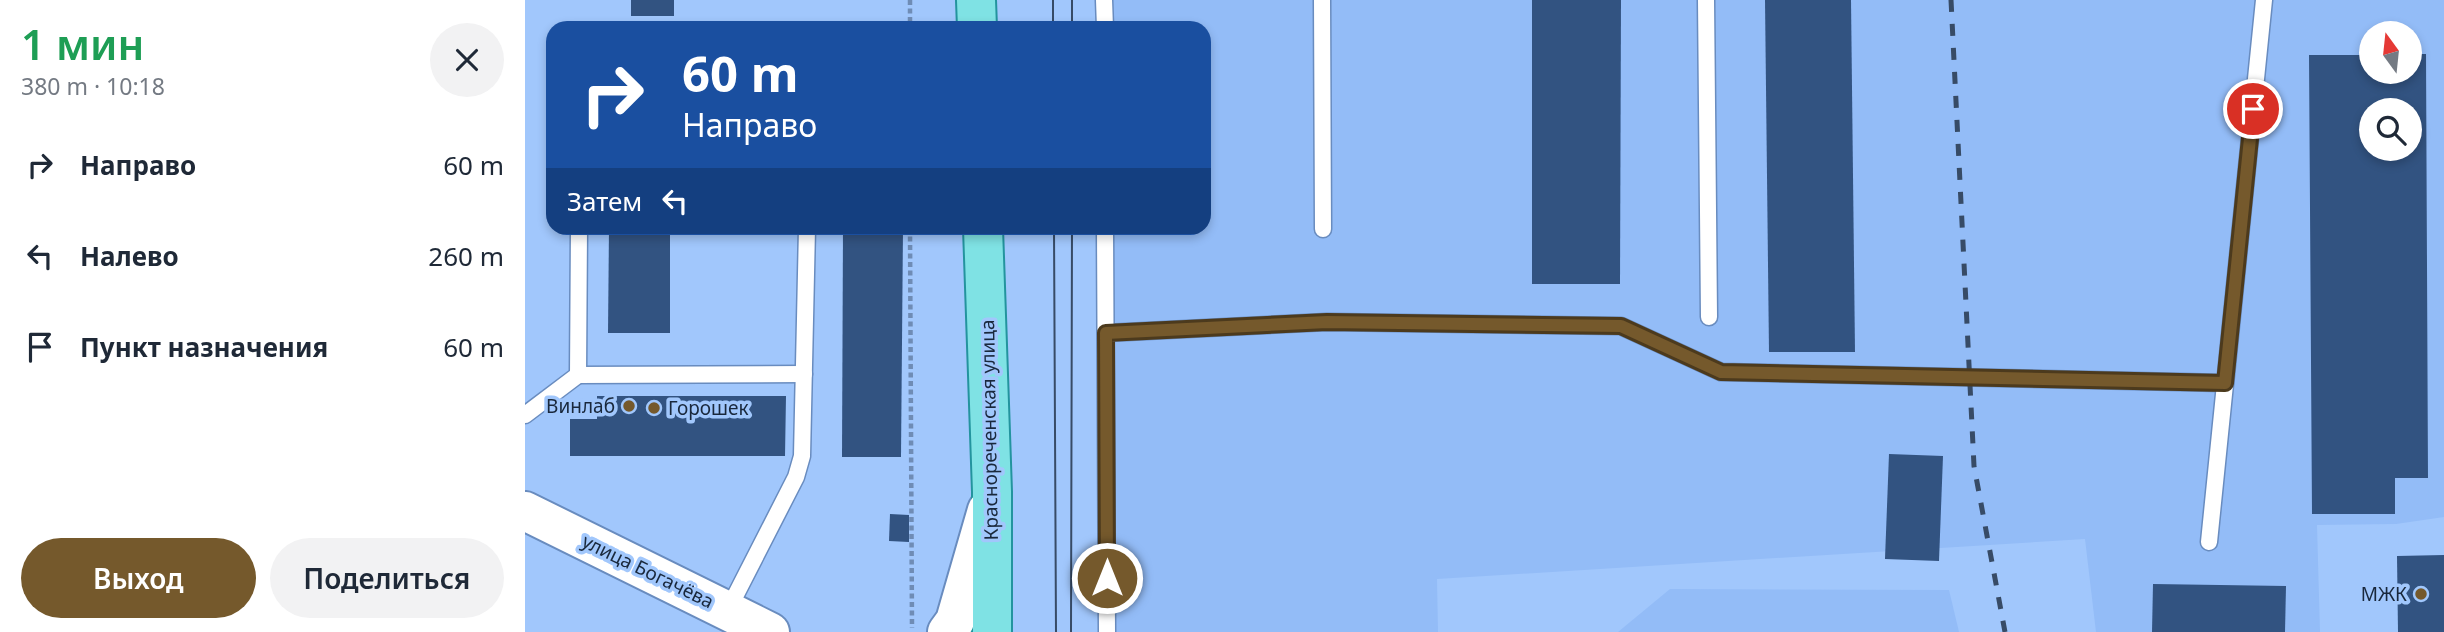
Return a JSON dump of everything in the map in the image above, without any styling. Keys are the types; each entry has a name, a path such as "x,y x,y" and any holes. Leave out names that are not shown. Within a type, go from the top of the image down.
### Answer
{"main road":[{"path":"976,0 977,21"},
{"name":"Краснореченская улица","path":"983,235 992,492 992,632"}],"street":[{"path":"947,632 955,621 992,492"},
{"name":"улица Богачёва","path":"525,510 770,632"}],"lane":[{"path":"1104,0 1105,21"},
{"path":"1322,0 1323,229"},
{"path":"1706,0 1709,317"},
{"path":"2209,542 2264,0"},
{"path":"578,375 579,235"},
{"path":"728,610 800,467 803,456 807,235"},
{"path":"1105,235 1107,632"},
{"path":"1106,333 1327,322 1621,326 1721,372 2225,383"},
{"path":"525,415 578,375 804,374"}],"path":[{"path":"910,0 910,21"},
{"path":"911,235 912,632"}],"shaded area":[{"path":"1113,0 2444,0 2444,517 2396,524 2317,525 2320,632 2096,632 2085,539 1437,579 1438,632 1112,632 1113,235 1211,235 1211,21 1113,21"},
{"path":"1670,589 1949,590 1959,632 1618,632"}],"building":[{"path":"631,0 674,0 674,16 631,16"},
{"path":"1532,0 1621,0 1620,284 1532,284"},
{"path":"1765,0 1851,0 1855,352 1769,352"},
{"path":"2422,54 2426,54 2428,478 2395,478 2395,514 2312,514 2309,55 2359,55 2359,84 2422,84"},
{"path":"609,235 670,235 670,333 608,333"},
{"path":"843,235 903,235 901,457 842,457"},
{"path":"597,396 786,396 785,456 570,456 570,419 597,419"},
{"path":"1889,454 1943,456 1939,561 1885,559"},
{"path":"890,514 909,515 909,542 889,541"},
{"name":"МЖК","path":"2444,555 2444,632 2398,632 2397,556"},
{"path":"2153,584 2286,586 2285,632 2152,632"}],"tram line":[{"path":"1053,0 1053,21"},
{"path":"1072,0 1072,21"},
{"path":"1054,235 1056,632"},
{"path":"1071,632 1072,235"}],"railway":[{"path":"1951,0 1974,466 2005,632"}],"place":[{"name":"Винлаб","path":"629,406"},
{"name":"Горошек","path":"654,408"},
{"name":"МЖК","path":"2421,594"}],"route":[{"path":"1107,578 1106,333 1327,322 1621,326 1721,372 2225,383 2253,109"}]}
